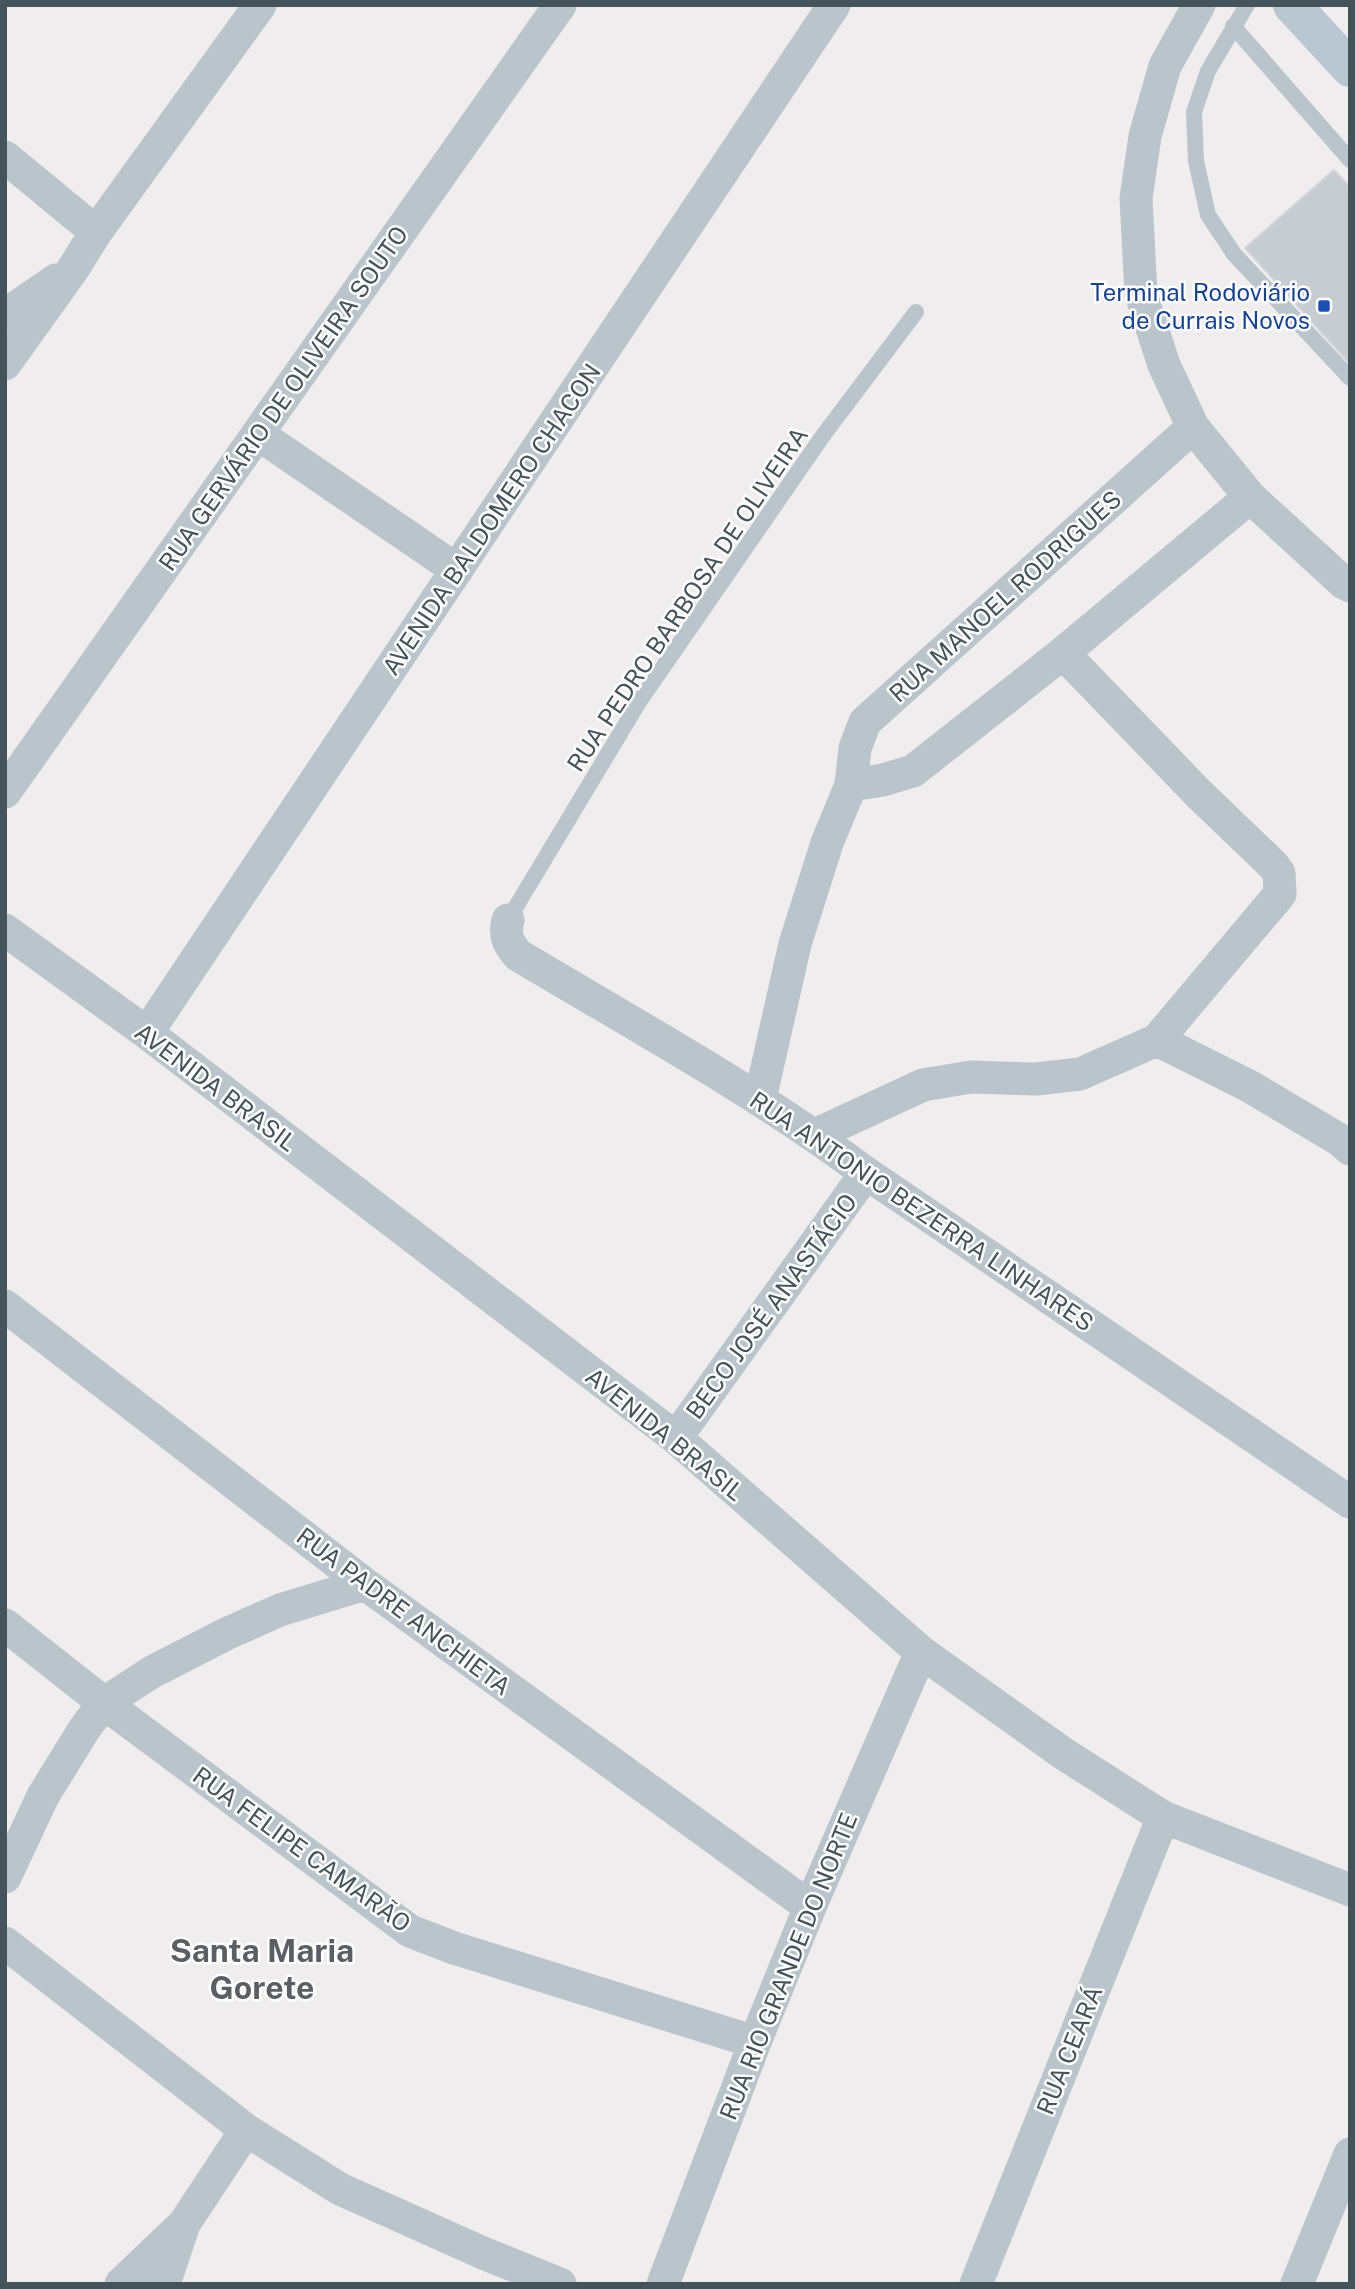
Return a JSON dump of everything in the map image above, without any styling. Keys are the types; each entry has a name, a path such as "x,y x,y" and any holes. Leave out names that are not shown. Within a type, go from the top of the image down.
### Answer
{"main road":[{"path":"1293,5 1350,68"}],"street":[{"path":"5,364 96,232 260,5"},
{"name":"RUA GERVÁRIO DE OLIVEIRA SOUTO","path":"5,792 560,5"},
{"name":"AVENIDA BALDOMERO CHACON","path":"146,1033 835,5"},
{"path":"1199,5 1165,65 1145,136 1136,198 1141,294 1164,365 1193,426 1250,497 1350,586"},
{"path":"5,157 96,232"},
{"path":"5,315 73,269"},
{"name":"RUA MANOEL RODRIGUES","path":"760,1099 795,944 827,843 851,785 855,748 866,722 1193,426"},
{"path":"258,434 457,570"},
{"path":"851,785 883,780 913,771 1063,653 1250,497"},
{"path":"815,1135 923,1085 971,1077 1037,1079 1080,1074 1157,1040 1280,894 1279,873 1273,864 1198,793 1063,653"},
{"name":"RUA ANTONIO BEZERRA LINHARES","path":"508,920 505,931 508,944 518,955 760,1099 815,1135 866,1173 1350,1502"},
{"name":"AVENIDA BRASIL","path":"5,930 146,1033 676,1438 921,1651 1064,1754 1163,1817 1350,1890"},
{"path":"1157,1040 1249,1086 1340,1140 1350,1149"},
{"name":"BECO JOSÉ ANASTÁCIO","path":"676,1438 866,1173"},
{"name":"RUA PADRE ANCHIETA","path":"5,1306 365,1584 810,1907"},
{"path":"5,1877 44,1796 85,1728 104,1703 152,1672 226,1634 280,1610 365,1584"},
{"name":"RUA FELIPE CAMARÃO","path":"5,1625 104,1703 410,1931 454,1948 755,2042"},
{"name":"RUA RIO GRANDE DO NORTE","path":"663,2284 755,2042 810,1907 921,1651"},
{"name":"RUA CEARÁ","path":"976,2284 1163,1817"},
{"path":"5,1943 246,2130 340,2189 483,2253 561,2284"},
{"path":"121,2284 184,2224 246,2130"},
{"path":"1297,2284 1350,2154"},
{"path":"164,2284 184,2224"}],"lane":[{"path":"1247,5 1208,71 1194,113 1196,161 1208,215 1234,254 1350,378"},
{"path":"1233,26 1350,160"},
{"name":"RUA PEDRO BARBOSA DE OLIVEIRA","path":"508,920 639,702 822,437 916,312"}],"building":[{"name":"Terminal Rodoviário de Currais Novos","path":"1334,170 1350,187 1350,364 1245,248"}],"place":[{"name":"Terminal Rodoviário de Currais Novos","path":"1324,306"}],"district":[{"name":"Santa Maria Gorete","path":"262,1968"}]}
